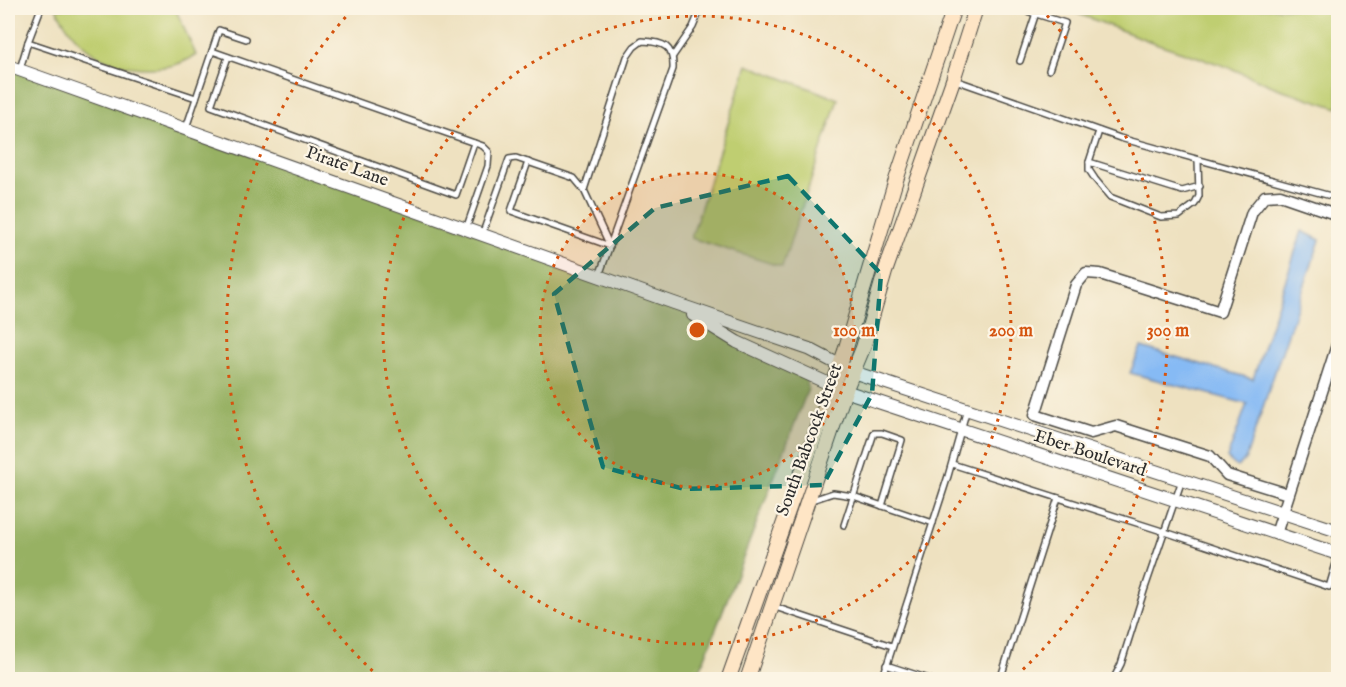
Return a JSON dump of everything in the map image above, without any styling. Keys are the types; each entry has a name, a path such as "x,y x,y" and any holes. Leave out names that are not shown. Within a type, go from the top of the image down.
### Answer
{"main road":[{"name":"South Babcock Street","path":"728,680 839,365 895,183 954,8"},
{"name":"South Babcock Street","path":"747,680 844,391 863,348 885,272 976,8"}],"street":[{"name":"Pirate Lane","path":"13,68 809,349 839,365"},
{"path":"1288,494 1227,475 1210,456 1116,426 1092,433 1035,415 1076,285 1086,273 1100,274 1220,312 1252,212 1265,196 1280,195 1338,215"},
{"name":"Pirate Lane","path":"674,303 737,342 831,385"},
{"path":"1276,534 1338,342"},
{"name":"Eber Boulevard","path":"839,365 853,372 1338,531"},
{"name":"Eber Boulevard","path":"831,385 1338,556"}],"lane":[{"path":"13,68 28,42 41,8"},
{"path":"673,56 693,27 701,8"},
{"path":"1017,8 1065,22 1049,70"},
{"path":"1020,62 1036,14"},
{"path":"186,129 219,30 246,39"},
{"path":"584,190 627,57 642,40 656,42 667,47 673,56 673,69 599,276"},
{"path":"28,42 196,98"},
{"path":"212,51 483,146 489,152 490,158 466,229"},
{"path":"228,57 211,106 456,195 474,143"},
{"path":"953,80 1099,131 1338,198"},
{"path":"1099,131 1089,162 1089,170 1110,197 1161,217 1179,216 1195,204 1200,186 1198,160"},
{"path":"482,235 509,159 516,158 574,178 584,190 610,246"},
{"path":"528,162 511,211 610,246"},
{"path":"1089,162 1182,191 1200,186"},
{"path":"882,680 952,464 967,409"},
{"path":"1030,430 1035,415"},
{"path":"844,525 862,477 874,433 882,433 902,440 882,506"},
{"path":"891,450 899,453"},
{"path":"887,459 896,462"},
{"path":"952,464 1329,587 1338,556"},
{"path":"884,473 892,476"},
{"path":"1113,680 1122,664 1182,480"},
{"path":"881,484 889,485"},
{"path":"807,502 833,493 853,496 933,523"},
{"path":"878,493 885,495"},
{"path":"1000,680 1059,498"},
{"path":"772,606 892,646"},
{"path":"886,665 932,680"}],"highlighted area":[{"path":"788,176 881,274 872,394 823,485 684,489 603,467 554,294 655,208"}],"green space":[{"path":"56,8 175,8 196,55 179,64 161,67 132,67 118,64 93,53 82,44"},
{"path":"1063,8 1338,8 1338,108 1277,88 1228,67 1152,42"},
{"path":"747,65 838,99 782,267 691,238"},
{"path":"8,66 674,303 806,374 808,389 697,678 8,680"}],"water":[{"path":"1302,231 1320,240 1245,460 1237,467 1227,458 1247,404 1130,373 1141,347 1253,379"}]}
